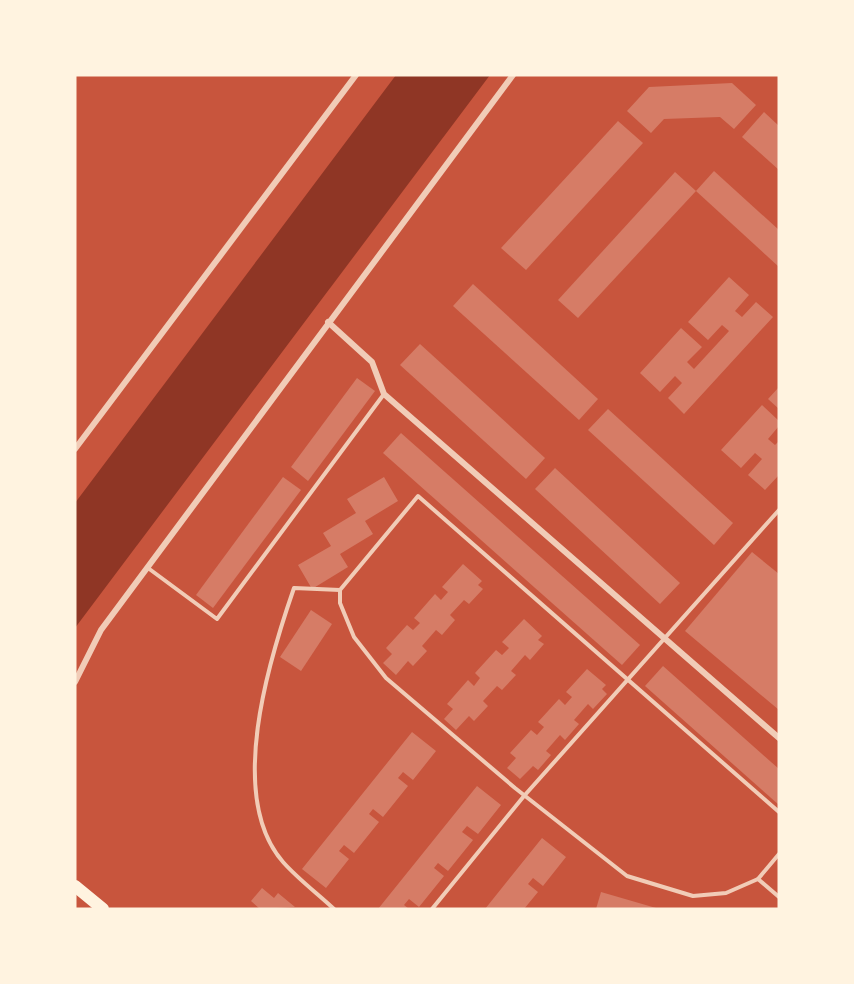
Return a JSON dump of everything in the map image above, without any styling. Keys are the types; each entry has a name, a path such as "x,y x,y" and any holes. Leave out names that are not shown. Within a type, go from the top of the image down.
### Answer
{"main road":[{"path":"75,886 103,909"}],"street":[{"path":"75,449 356,75"},
{"path":"75,682 100,630 513,75"},
{"path":"328,322 372,362 384,394 779,738"}],"lane":[{"path":"147,568 218,618 384,394"},
{"path":"779,812 418,496 340,590 340,603 354,637 386,678 524,796 627,876 693,896 726,893 758,879 779,854"},
{"path":"432,909 524,796 779,510"},
{"path":"334,909 283,862 269,839 257,800 254,759 261,703 274,645 294,588 340,590"},
{"path":"758,879 779,897"}],"shaded area":[{"path":"396,75 490,75 75,628 75,503"}],"building":[{"path":"732,83 756,105 734,129 720,117 664,119 651,133 627,111 649,87"},
{"path":"764,112 779,126 779,170 742,137"},
{"path":"618,121 643,143 526,270 501,248"},
{"path":"714,171 779,230 779,267 696,191"},
{"path":"675,172 696,191 578,318 558,300"},
{"path":"729,277 749,295 735,311 742,317 756,302 773,317 684,414 668,398 682,383 675,376 660,392 640,373 681,328 702,347 687,362 694,369 729,331 722,325 708,340 688,322"},
{"path":"473,284 598,399 579,420 453,306"},
{"path":"420,344 545,458 526,479 400,365"},
{"path":"357,378 375,391 308,481 291,467"},
{"path":"779,387 779,409 768,399"},
{"path":"762,405 779,421 779,426 768,439 775,445 779,441 779,475 765,490 748,475 762,459 755,453 741,468 721,450"},
{"path":"608,409 733,523 714,545 588,430"},
{"path":"401,433 640,645 622,665 383,453"},
{"path":"555,468 680,583 660,604 535,489"},
{"path":"283,477 301,490 213,608 196,595"},
{"path":"384,477 398,501 365,521 373,534 340,554 348,567 312,589 298,565 331,546 323,533 356,513 347,499"},
{"path":"752,552 779,574 779,710 685,631"},
{"path":"463,564 482,581 478,585 483,589 469,604 464,600 450,615 455,620 442,635 436,630 422,646 427,651 413,666 408,661 396,675 383,663 392,654 386,648 407,625 413,630 420,623 414,618 435,594 441,600 448,592 442,587"},
{"path":"311,610 332,624 301,671 280,657"},
{"path":"524,619 542,636 538,640 544,644 530,660 525,655 511,671 516,675 502,690 497,686 483,701 488,706 474,721 469,716 456,730 444,719 453,709 447,704 468,680 474,686 480,678 475,673 496,650 502,655 509,648 502,642"},
{"path":"663,666 779,769 779,805 645,686"},
{"path":"587,669 606,685 602,689 607,694 593,709 588,704 574,720 579,724 565,740 560,735 546,751 551,755 538,770 533,766 520,779 507,768 516,758 510,753 531,730 537,735 544,727 538,722 559,699 565,705 572,697 566,692"},
{"path":"412,732 436,751 413,780 403,772 398,778 408,786 383,817 373,809 369,814 379,822 354,853 344,845 339,851 349,859 326,888 302,869"},
{"path":"477,786 501,805 478,834 467,826 462,832 473,840 448,871 438,863 434,868 444,876 419,907 409,899 404,905 409,909 378,909"},
{"path":"542,838 566,857 543,886 533,878 528,884 538,892 524,909 485,909"},
{"path":"262,888 274,898 278,893 295,907 260,909 251,901"},
{"path":"601,892 656,908 656,909 596,909"}]}
